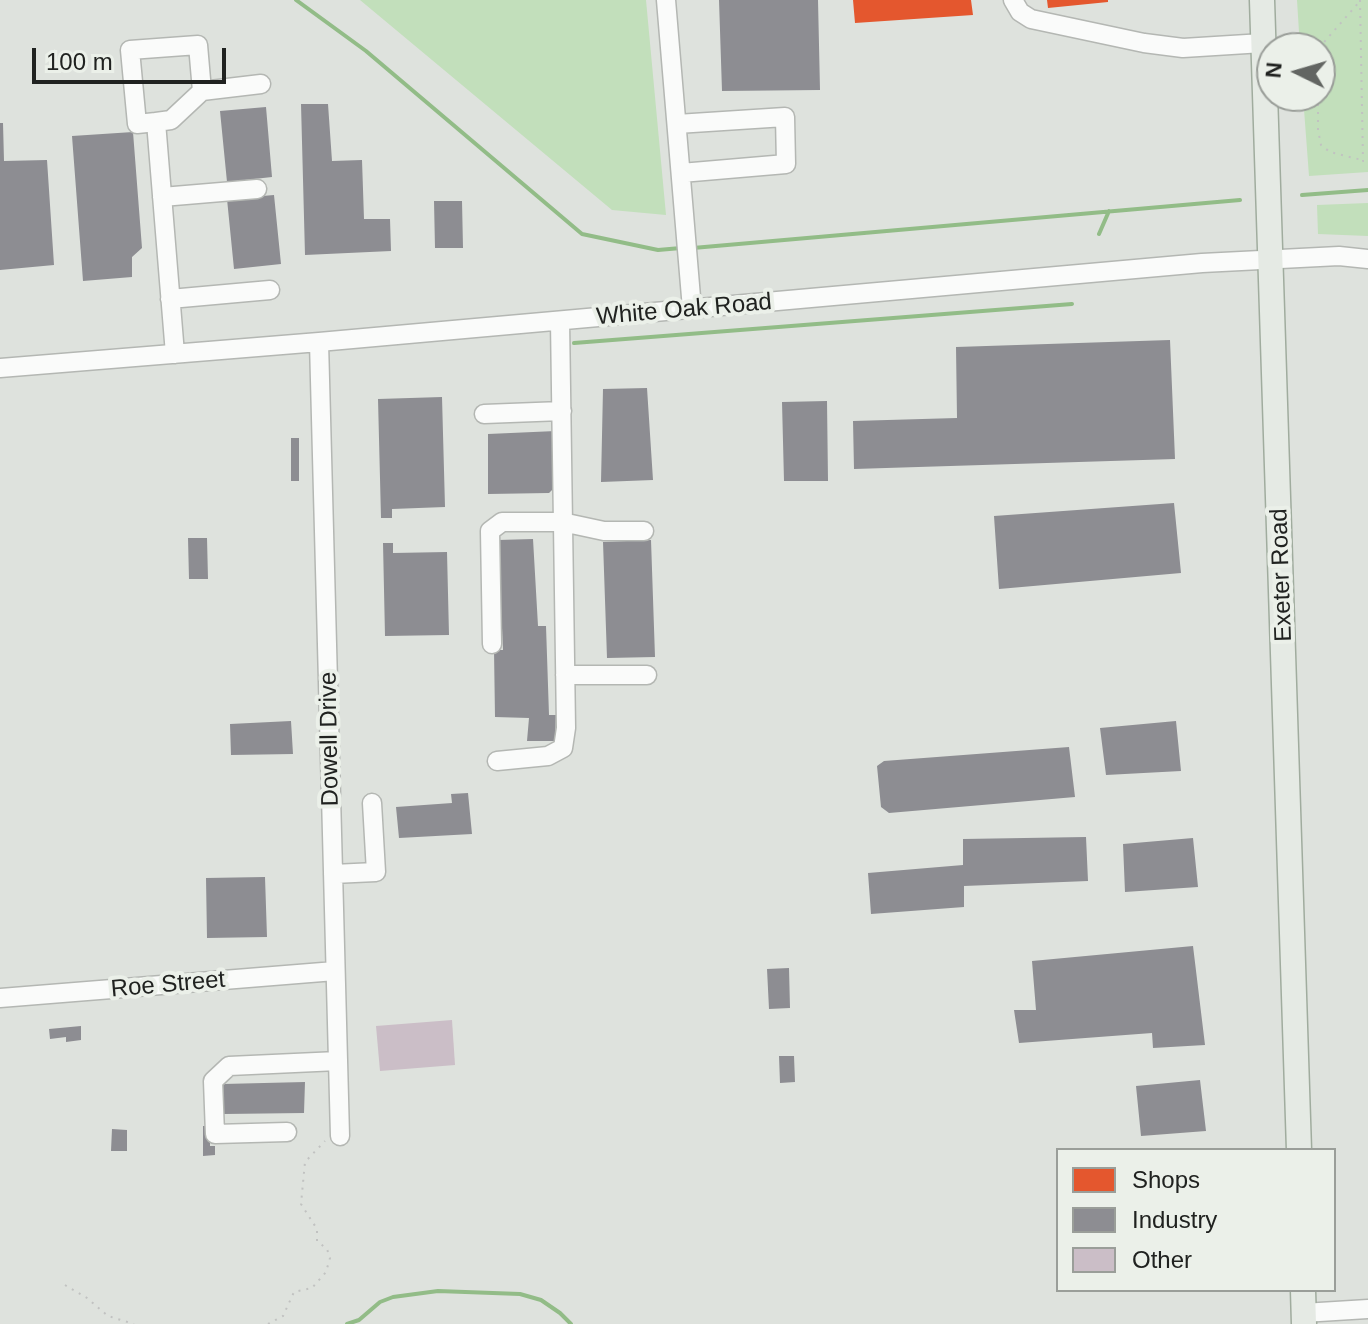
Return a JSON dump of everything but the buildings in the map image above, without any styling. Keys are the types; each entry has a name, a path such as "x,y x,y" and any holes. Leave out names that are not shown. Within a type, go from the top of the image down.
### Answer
{"main road":[{"name":"Exeter Road","path":"1262,0 1263,32"},
{"name":"Exeter Road","path":"1265,112 1299,1148"}],"street":[{"path":"666,0 692,309"},
{"path":"1013,0 1020,12 1031,19 1156,45 1183,48 1256,43"},
{"path":"202,91 198,45 130,50 137,124 171,120 202,91 261,84"},
{"path":"677,124 785,117 786,164 681,173"},
{"path":"156,122 175,354"},
{"path":"162,197 257,189"},
{"name":"White Oak Road","path":"0,368 1269,259 1339,256 1368,259"},
{"path":"170,299 270,290"},
{"path":"497,761 548,756 563,748 566,728 560,321"},
{"name":"Dowell Drive","path":"319,342 340,1131"},
{"path":"484,414 562,411"},
{"path":"492,644 490,531 502,522 562,522 604,531 644,531"},
{"path":"565,675 647,675"},
{"path":"333,874 376,872 372,803"},
{"name":"Roe Street","path":"0,998 335,971"},
{"path":"287,1132 215,1134 213,1081 229,1066 338,1061"},
{"path":"1303,1309 1368,1309"}],"path":[{"path":"1333,32 1360,0"},
{"path":"1360,0 1363,161"},
{"path":"1318,112 1321,145 1330,152 1368,161"},
{"path":"268,1324 283,1316 294,1292 312,1288 326,1272 330,1258 327,1249 317,1241 317,1229 301,1204 302,1190 305,1162 340,1131"},
{"path":"65,1285 108,1316 134,1324"}],"green space":[{"path":"360,0 646,0 666,215 612,210"},
{"path":"1297,0 1368,0 1368,172 1309,176 1304,112 1336,112 1336,32 1299,32"},
{"path":"1368,203 1368,236 1318,234 1317,205"}],"waterway":[{"path":"296,0 366,51 582,234 658,250 681,248"},
{"path":"1302,195 1368,190"},
{"path":"693,248 1240,200"},
{"path":"1099,234 1109,211"},
{"path":"574,343 1072,304"},
{"path":"347,1324 359,1320 380,1302 393,1297 438,1291 520,1294 541,1300 571,1324"}]}
